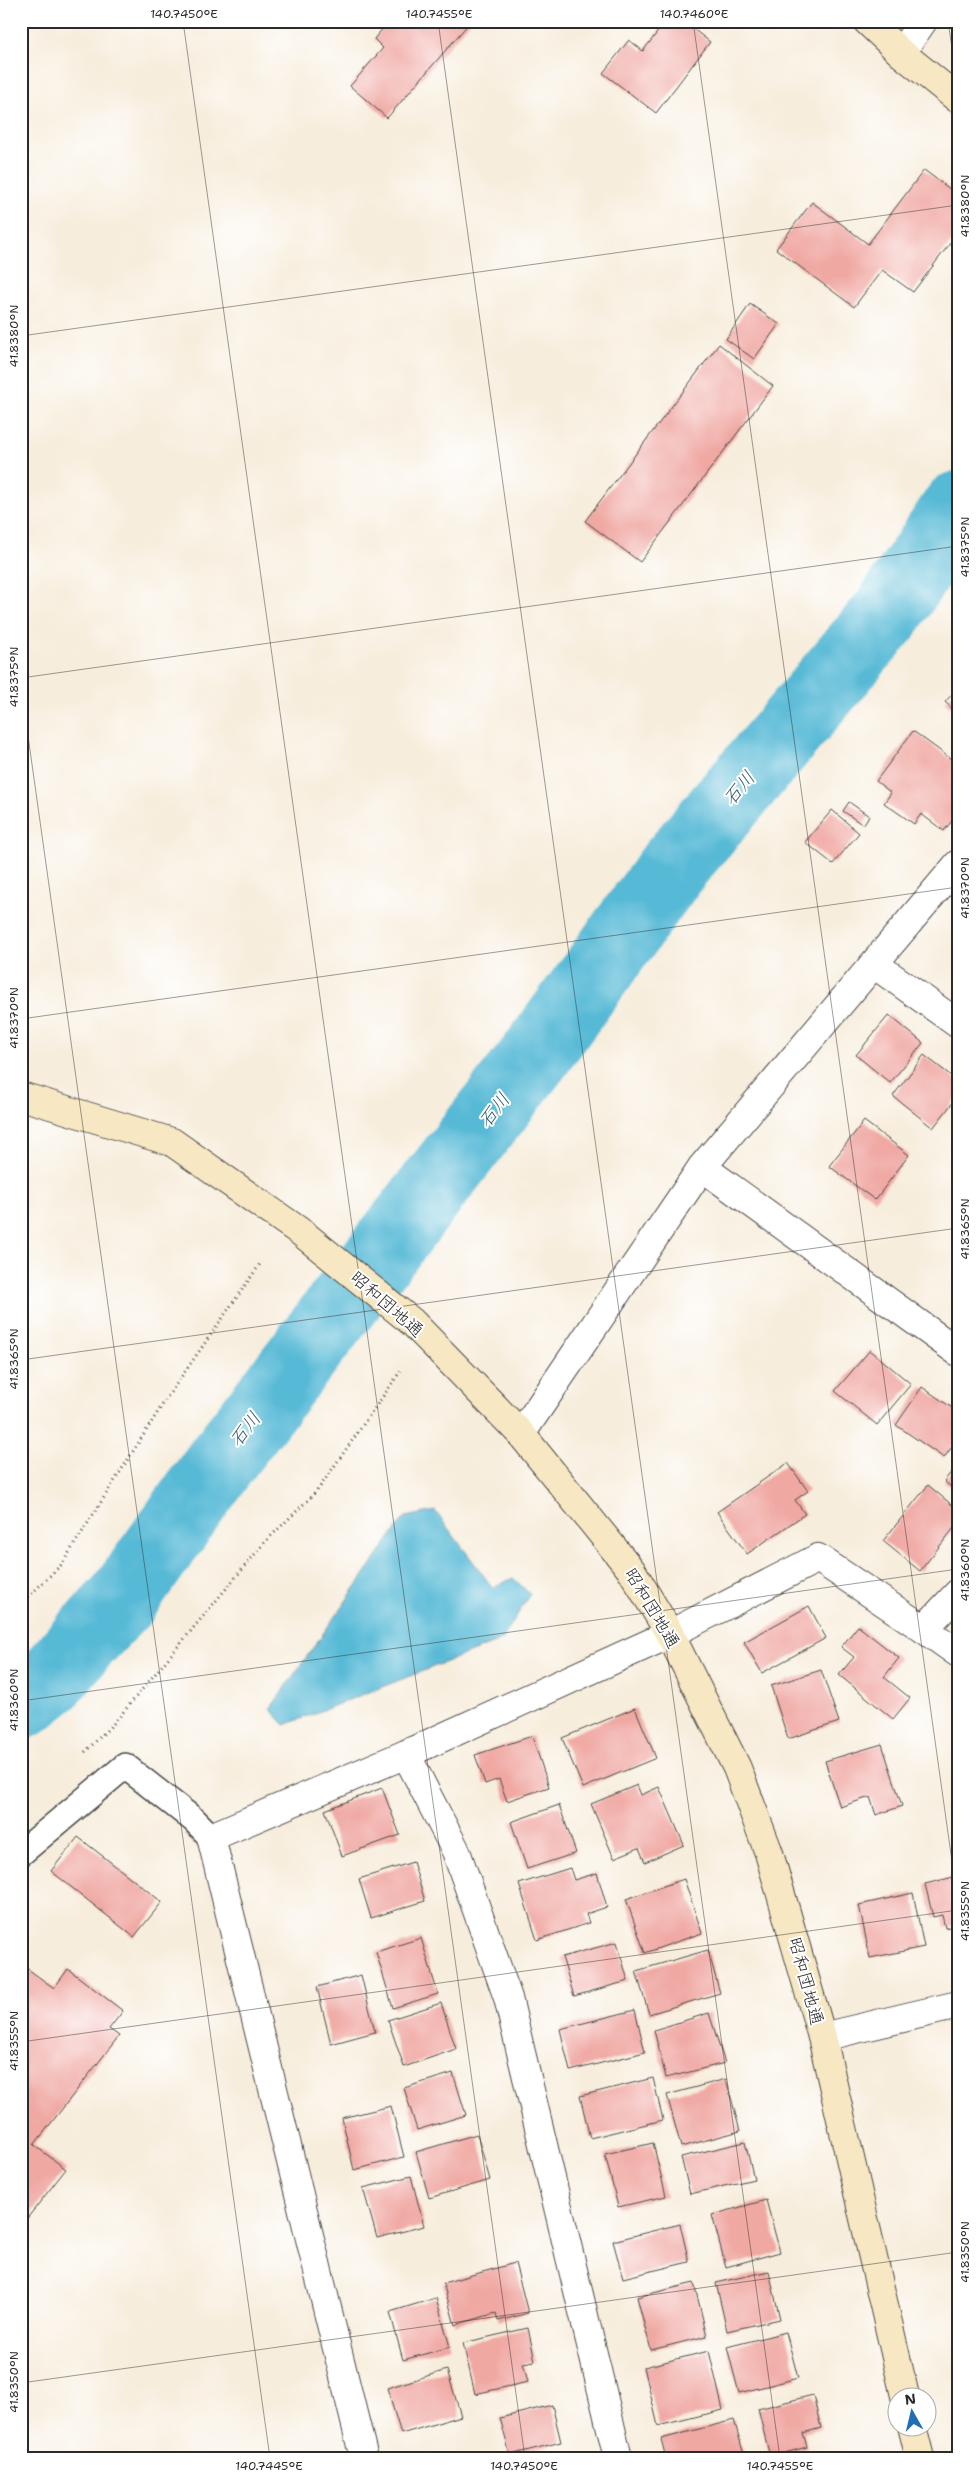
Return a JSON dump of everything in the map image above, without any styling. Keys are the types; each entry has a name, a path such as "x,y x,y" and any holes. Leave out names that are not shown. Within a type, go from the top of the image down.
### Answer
{"street":[{"path":"867,21 901,53 958,99"},
{"path":"901,53 922,21"},
{"path":"521,1434 702,1167 958,864"},
{"path":"874,964 958,1024"},
{"name":"昭和団地通","path":"21,1096 172,1142 302,1233 412,1322 521,1434 632,1572 670,1634 737,1768 755,1812 789,1916 822,2037 903,2386"},
{"path":"702,1167 958,1352"},
{"path":"364,2458 211,1837 406,1754 670,1634 818,1558 958,1653"},
{"path":"924,1629 958,1593"},
{"path":"406,1754 456,1851 508,1998 618,2458"},
{"path":"822,2037 958,2005"},
{"path":"914,2436 920,2458"}],"lane":[{"path":"21,1853 125,1766 194,1820 211,1837"}],"path":[{"path":"21,1604 34,1594 62,1564 168,1396 260,1264"},
{"path":"81,1756 115,1722 266,1542 317,1491 402,1369"}],"water":[{"path":"435,1511 493,1588 513,1578 530,1594 502,1640 285,1725 270,1709 405,1517"}],"building":[{"path":"389,21 471,21 387,118 350,86 383,48 374,39"},
{"path":"666,21 683,21 710,42 656,113 603,73 629,40 643,51"},
{"path":"924,170 958,195 958,233 913,292 882,270 854,307 776,249 812,202 868,244"},
{"path":"750,304 779,324 754,359 726,339"},
{"path":"719,344 773,386 640,562 585,521"},
{"path":"958,688 958,714 945,702"},
{"path":"913,731 958,764 958,813 944,831 921,814 914,824 884,803 891,793 876,781"},
{"path":"849,802 869,816 863,825 843,811"},
{"path":"832,810 859,833 833,864 805,842"},
{"path":"889,1015 923,1043 890,1083 856,1055"},
{"path":"924,1055 958,1081 958,1096 933,1128 893,1096"},
{"path":"864,1121 909,1155 875,1200 829,1166"},
{"path":"870,1350 911,1384 877,1425 835,1391"},
{"path":"922,1387 958,1412 958,1438 944,1458 896,1425"},
{"path":"788,1463 808,1491 795,1500 805,1514 747,1554 717,1512"},
{"path":"958,1464 958,1493 944,1481"},
{"path":"928,1485 958,1510 958,1523 920,1571 883,1541"},
{"path":"809,1606 826,1638 762,1673 744,1642"},
{"path":"858,1626 899,1658 884,1677 910,1698 893,1719 839,1675 854,1657 841,1647"},
{"path":"821,1670 839,1722 788,1739 771,1686"},
{"path":"635,1708 656,1758 583,1788 562,1738"},
{"path":"532,1736 549,1787 507,1801 499,1779 485,1784 475,1755"},
{"path":"882,1744 902,1806 876,1815 870,1797 840,1807 825,1761"},
{"path":"637,1785 641,1795 659,1787 684,1845 645,1862 639,1848 614,1858 591,1804"},
{"path":"382,1788 400,1835 342,1856 325,1810"},
{"path":"559,1805 576,1853 527,1869 511,1822"},
{"path":"78,1837 162,1902 134,1937 51,1871"},
{"path":"413,1862 425,1901 371,1918 359,1879"},
{"path":"570,1868 574,1880 597,1873 607,1907 586,1914 589,1923 537,1940 519,1884"},
{"path":"958,1876 958,1925 945,1928 942,1915 933,1917 925,1884"},
{"path":"684,1879 702,1933 645,1953 626,1899"},
{"path":"913,1893 924,1947 870,1958 859,1905"},
{"path":"421,1938 438,1994 393,2008 376,1952"},
{"path":"617,1942 628,1981 574,1996 562,1957"},
{"path":"708,1950 720,1993 649,2014 636,1971"},
{"path":"21,1964 54,1988 68,1969 123,2011 109,2029 119,2036 34,2145 66,2169 21,2226"},
{"path":"361,1975 375,2032 331,2044 317,1987"},
{"path":"441,2003 456,2049 404,2067 388,2020"},
{"path":"635,2010 645,2052 570,2071 560,2029"},
{"path":"709,2013 725,2063 666,2078 654,2030"},
{"path":"453,2073 466,2115 417,2130 404,2088"},
{"path":"653,2078 663,2120 590,2138 580,2096"},
{"path":"726,2079 740,2131 681,2147 667,2095"},
{"path":"391,2106 404,2157 354,2170 342,2118"},
{"path":"477,2134 490,2180 429,2198 416,2152"},
{"path":"745,2142 754,2179 690,2194 681,2157"},
{"path":"653,2143 666,2196 618,2207 605,2154"},
{"path":"411,2176 424,2226 377,2238 363,2188"},
{"path":"766,2200 780,2252 726,2267 712,2215"},
{"path":"680,2224 689,2262 623,2278 613,2241"},
{"path":"515,2263 528,2313 498,2321 496,2313 455,2325 443,2283"},
{"path":"769,2271 780,2319 727,2331 716,2283"},
{"path":"694,2283 707,2336 651,2350 637,2297"},
{"path":"436,2298 450,2347 403,2360 390,2312"},
{"path":"528,2328 535,2361 523,2363 528,2382 475,2394 463,2343"},
{"path":"786,2332 798,2378 739,2393 727,2347"},
{"path":"709,2351 723,2410 658,2426 644,2367"},
{"path":"447,2370 461,2416 401,2434 387,2388"},
{"path":"813,2395 821,2428 803,2433 807,2447 770,2457 758,2409"},
{"path":"552,2405 561,2442 510,2455 500,2418"},
{"path":"734,2420 745,2458 666,2458 661,2439"}],"waterway":[{"name":"石川","path":"21,1704 50,1681 78,1647 123,1599 227,1453 533,1059 675,864 886,615 958,507"}]}
